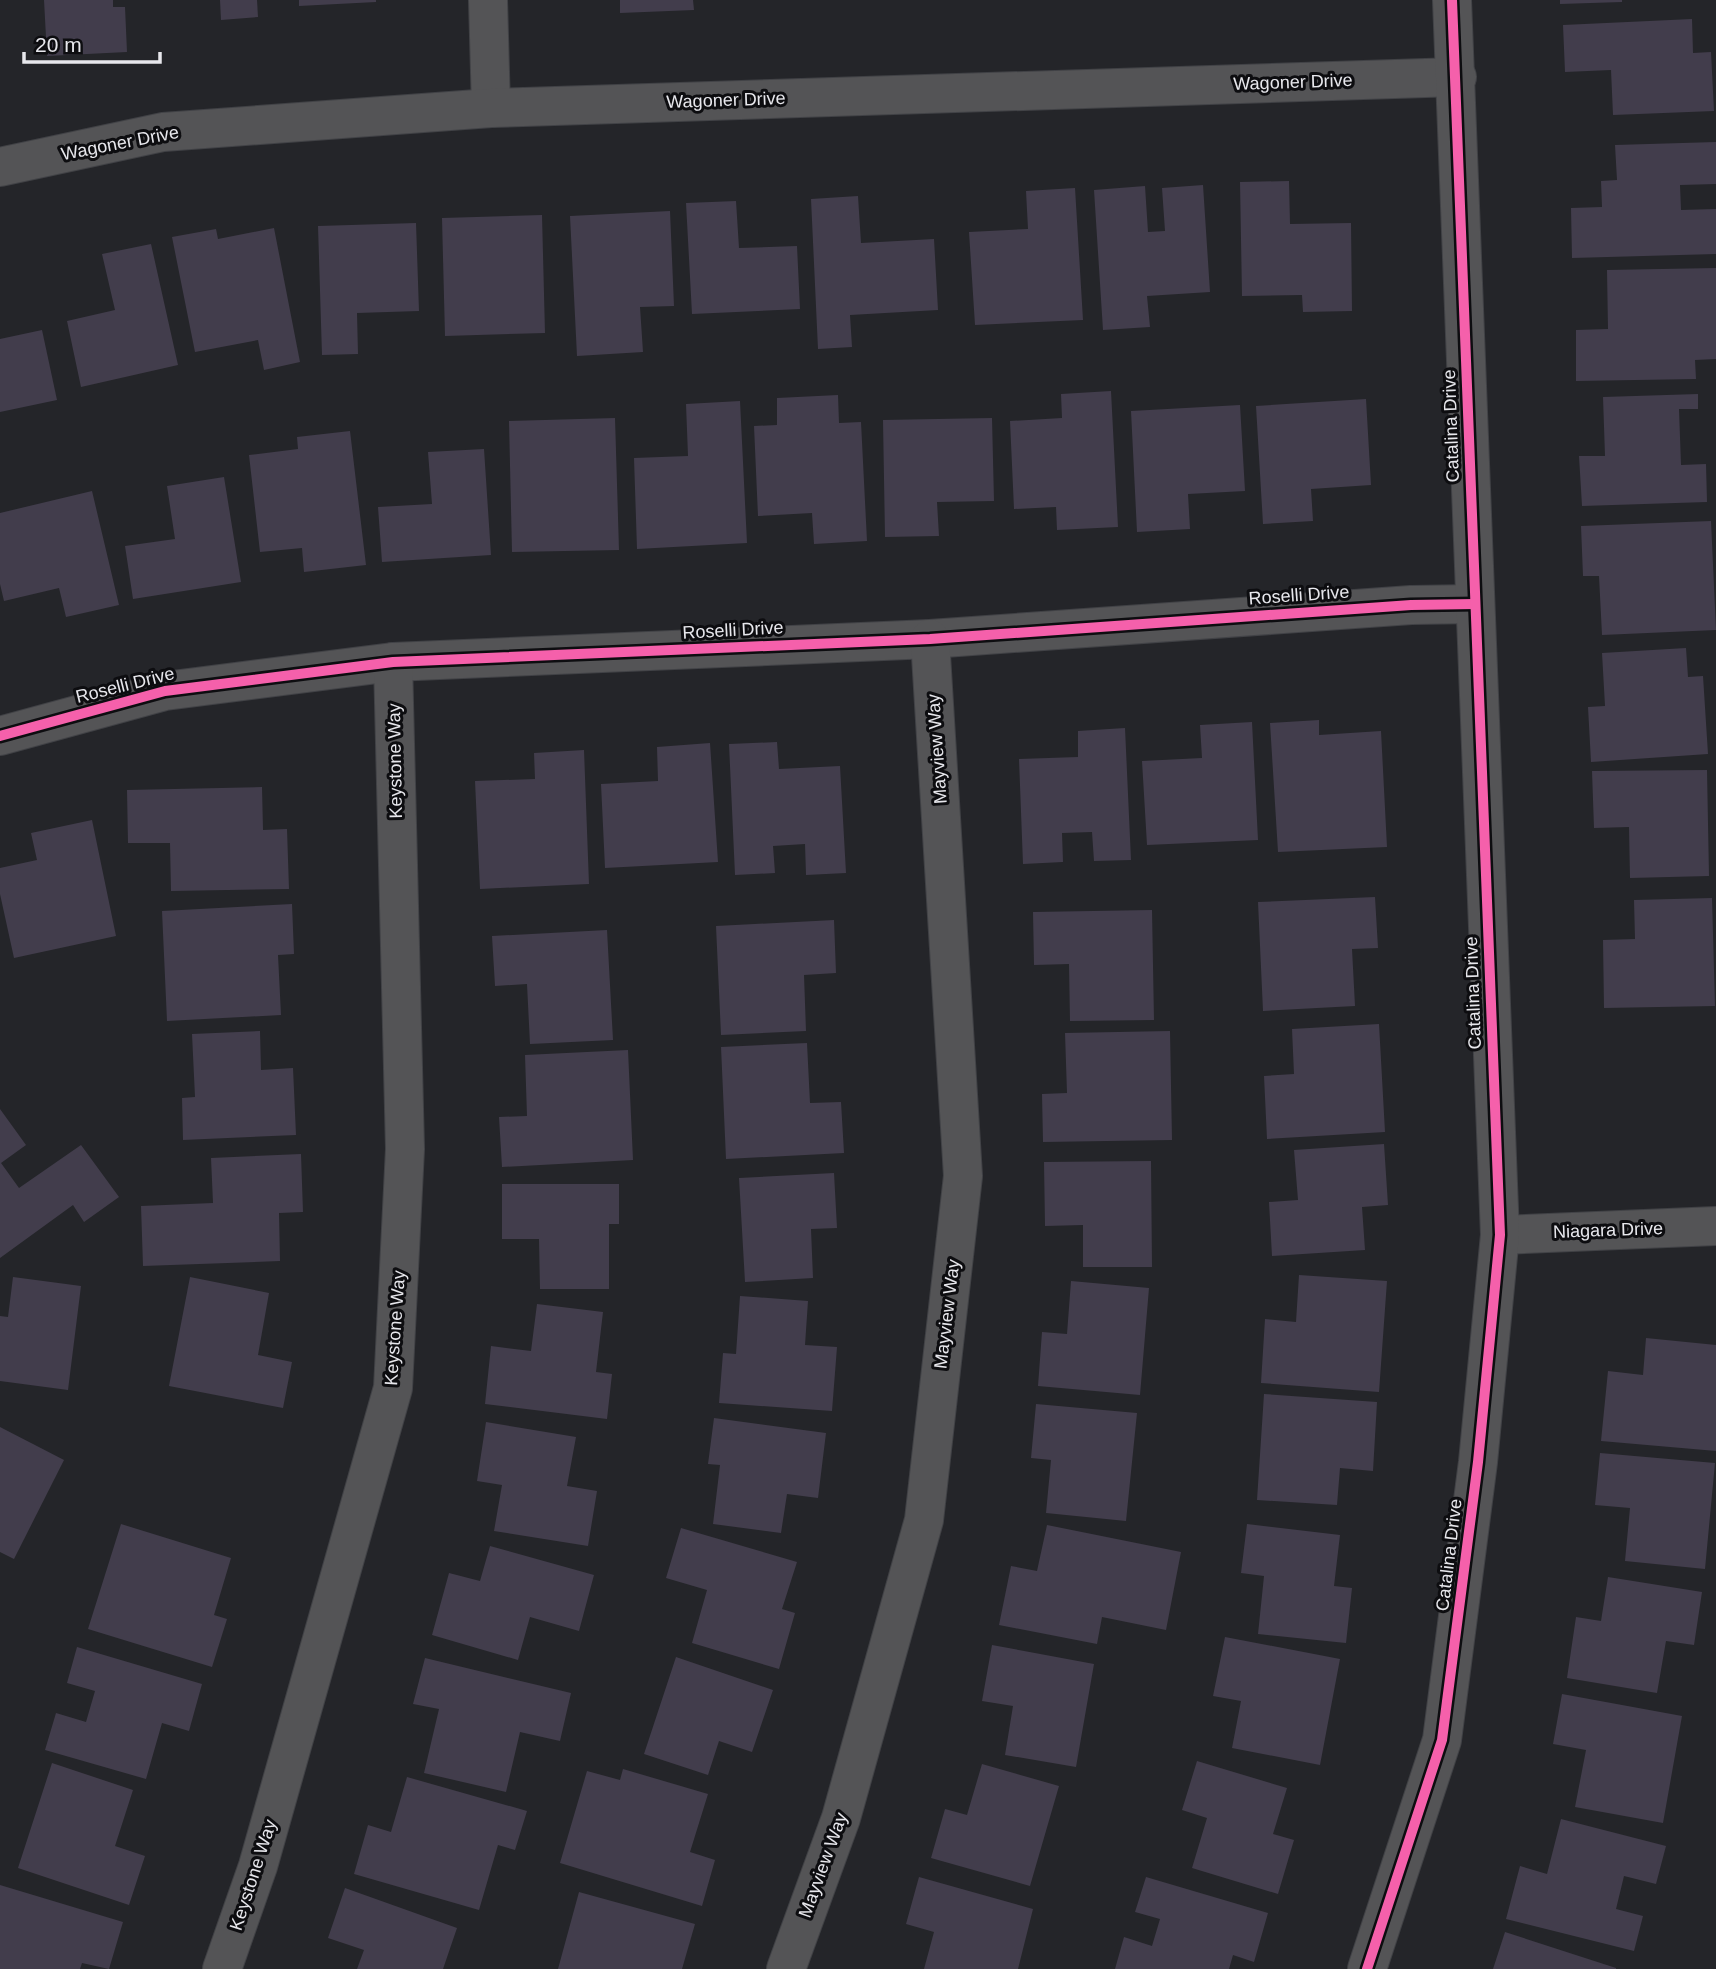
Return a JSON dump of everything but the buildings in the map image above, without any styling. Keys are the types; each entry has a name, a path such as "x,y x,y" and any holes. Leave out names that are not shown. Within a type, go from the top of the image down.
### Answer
{"street":[{"path":"488,0 491,108"},
{"name":"Catalina Drive","path":"1367,1969 1443,1740 1478,1462 1500,1235 1452,0"},
{"name":"Wagoner Drive","path":"0,167 163,132 491,108 1457,77"},
{"name":"Roselli Drive","path":"0,736 165,691 393,662 930,639 1411,605 1475,604"},
{"name":"Mayview Way","path":"786,1969 841,1818 924,1520 963,1176 930,639"},
{"name":"Keystone Way","path":"222,1969 258,1866 393,1388 405,1149 393,662"},
{"name":"Niagara Drive","path":"1500,1235 1716,1226"}],"cycle path":[{"path":"1367,1969 1442,1740 1478,1462 1500,1235 1452,0"},
{"path":"0,736 165,691 393,662 930,639 1411,605 1475,604"}]}
